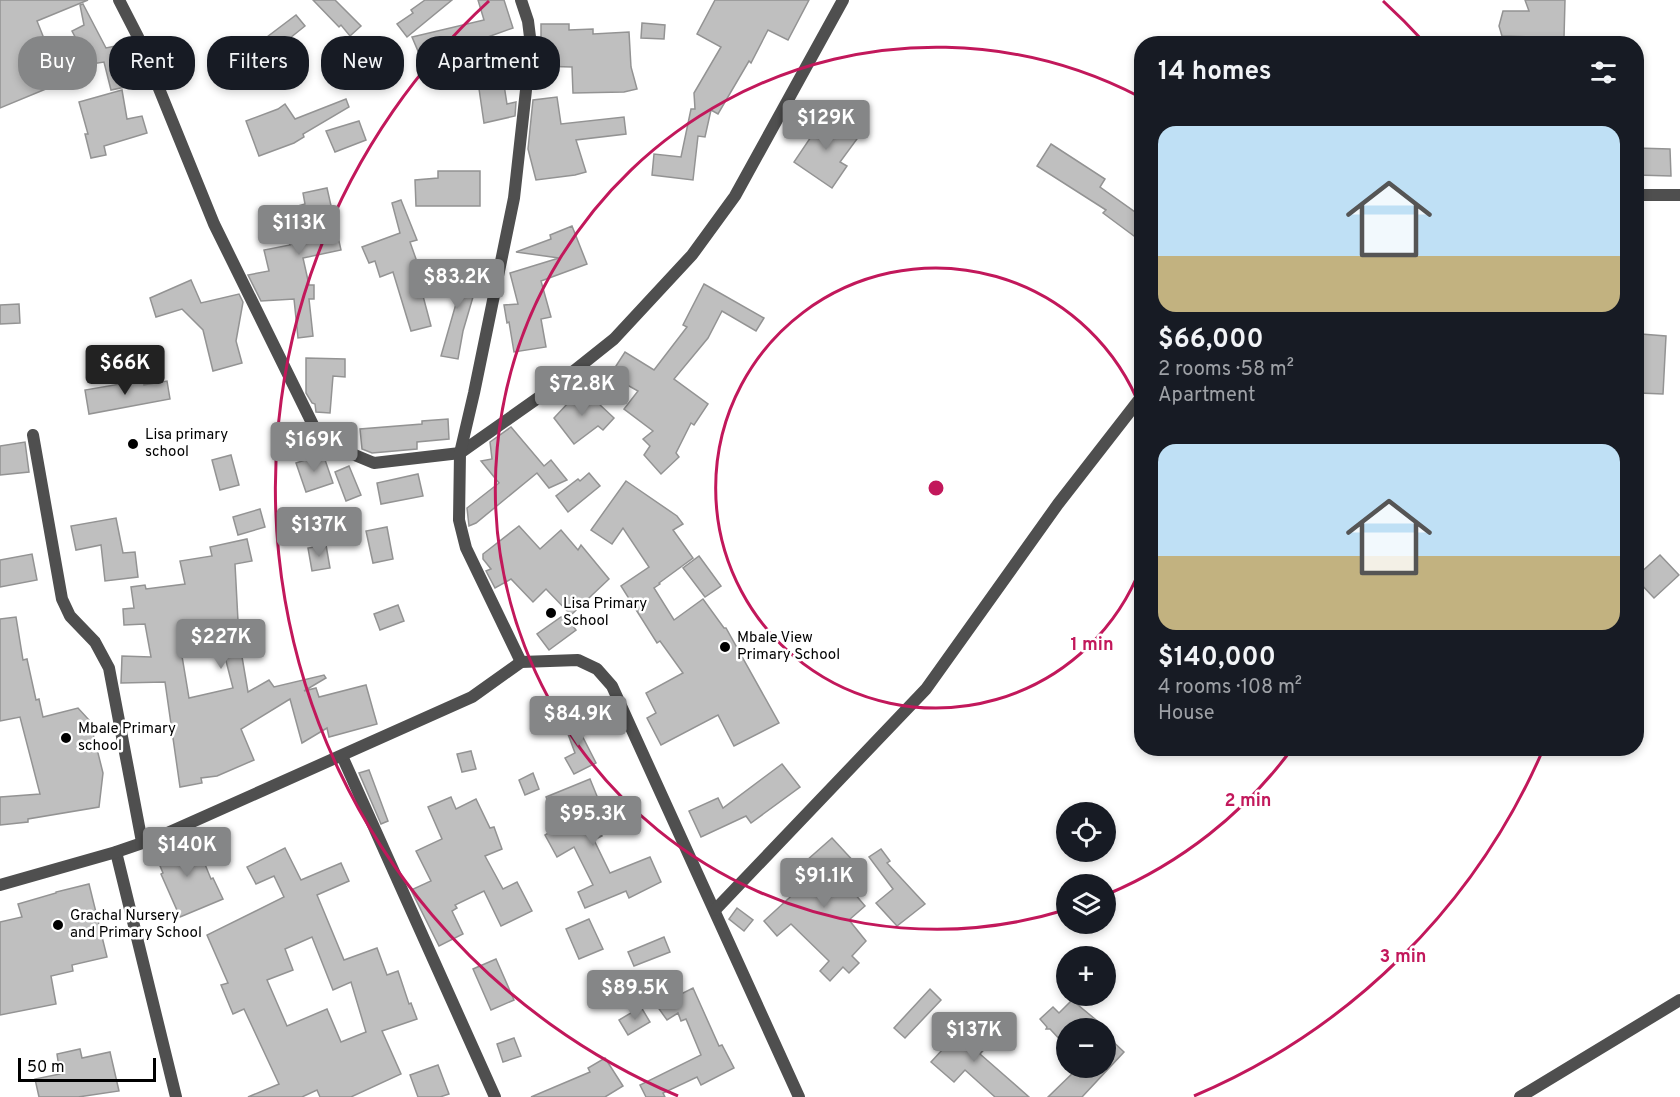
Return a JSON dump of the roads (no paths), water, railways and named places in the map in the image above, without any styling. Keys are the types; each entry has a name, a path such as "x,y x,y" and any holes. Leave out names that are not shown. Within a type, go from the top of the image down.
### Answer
{"street":[{"path":"119,0 138,37 214,224 316,431 345,451 374,463 460,453 555,386 614,339 692,255 735,196 843,0"},
{"path":"521,0 528,21 531,45 514,198 460,453 459,520 466,548 521,662"},
{"path":"1644,195 1680,195"},
{"path":"715,910 926,689 1058,504 1134,406"},
{"path":"33,435 62,599 70,616 95,642 109,668 142,842"},
{"path":"0,885 154,839 472,697 521,662 578,660 597,669 612,686 799,1097"},
{"path":"342,756 495,1097"},
{"path":"116,852 176,1097"},
{"path":"1520,1097 1680,1000"}],"place":[{"name":"Lisa primary school","path":"133,444"},
{"name":"Lisa Primary School","path":"551,613"},
{"name":"Mbale View Primary School","path":"725,647"},
{"name":"Mbale Primary school","path":"66,738"},
{"name":"Grachal Nursery and Primary School","path":"58,925"}]}
